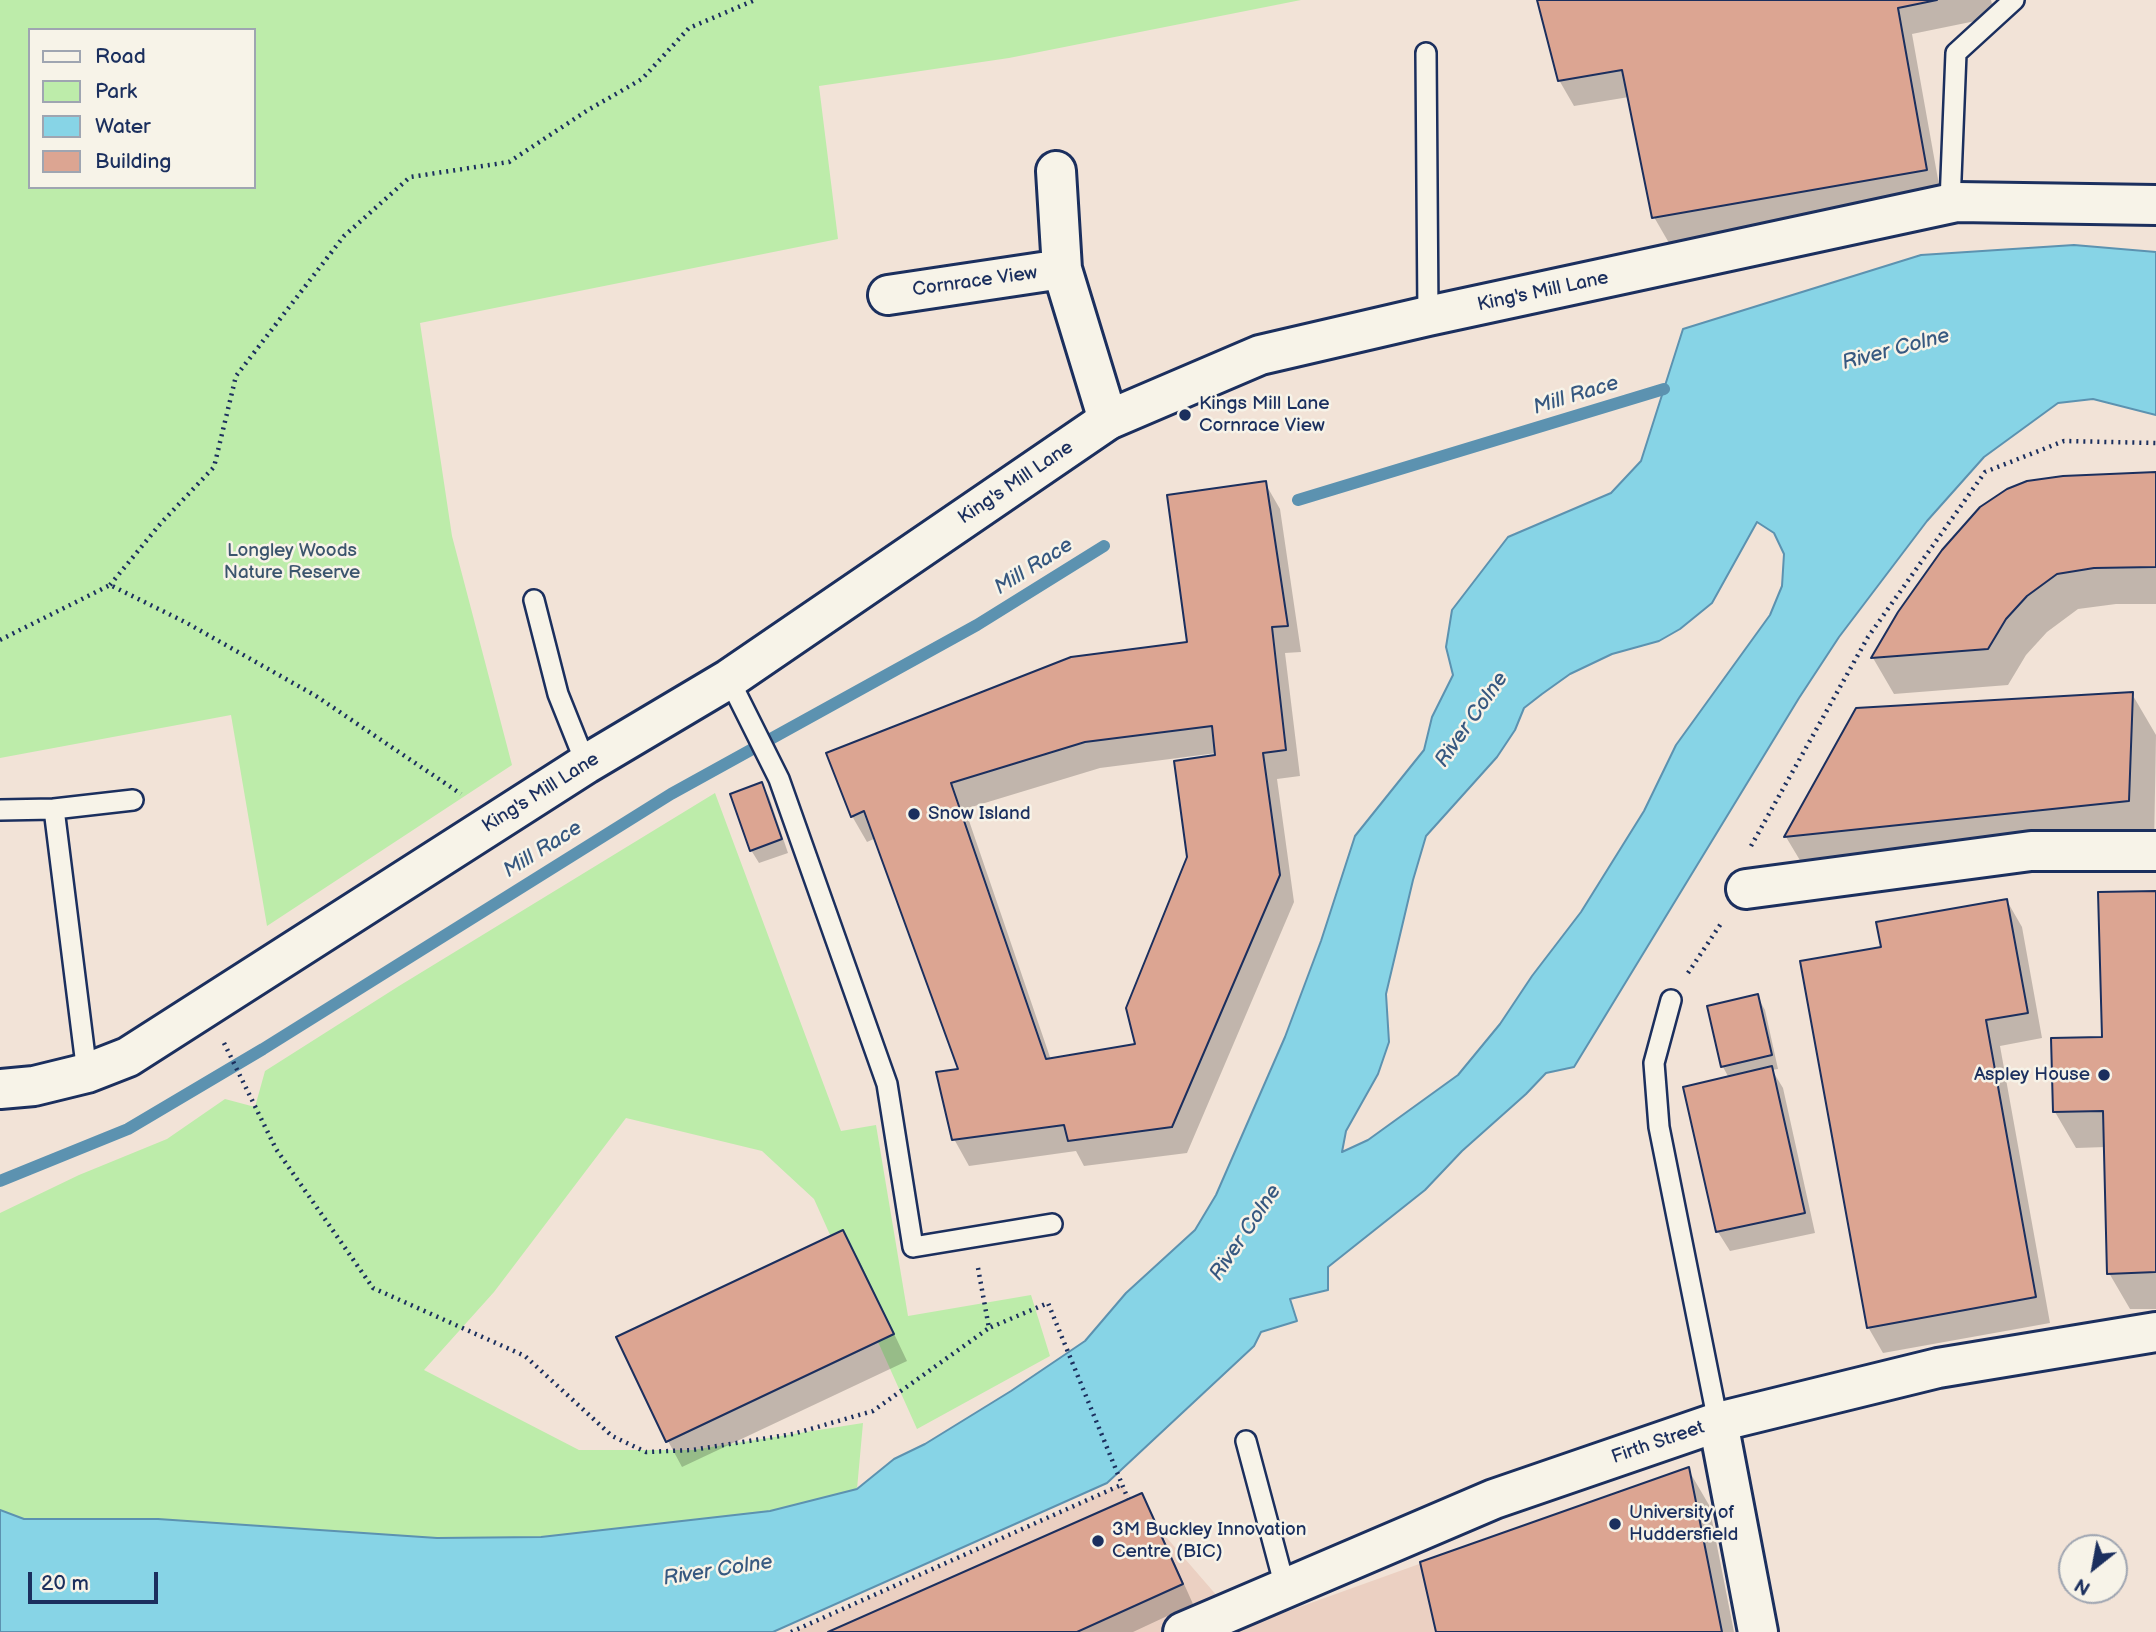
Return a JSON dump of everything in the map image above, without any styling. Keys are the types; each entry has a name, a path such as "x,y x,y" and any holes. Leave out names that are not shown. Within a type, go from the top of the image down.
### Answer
{"street":[{"name":"Cornrace View","path":"1055,171 1062,269 1108,419"},
{"name":"King's Mill Lane","path":"0,1089 34,1086 87,1073 128,1057 586,764 729,679 1108,419 1260,355 1957,202 2156,205"},
{"name":"Cornrace View","path":"888,295 1062,269"},
{"path":"1746,873 2031,851 2156,851"},
{"name":"Firth Street","path":"1183,1632 1494,1499 1718,1422 1938,1368 2156,1332"},
{"path":"1718,1422 1758,1632"}],"lane":[{"path":"1950,204 1956,53 2014,0"},
{"path":"1426,53 1428,316"},
{"path":"534,600 558,694 586,764"},
{"path":"729,679 779,779 887,1084 914,1247 1052,1224"},
{"path":"0,810 54,809 133,800"},
{"path":"54,809 87,1073"},
{"path":"1671,1000 1654,1063 1659,1127 1718,1422"},
{"path":"1246,1441 1285,1587"}],"path":[{"path":"0,640 110,584 161,523 214,467 236,376 344,236 410,177 509,162 588,110 642,79 689,28 755,0"},
{"path":"1671,1000 1711,937 1746,873 1868,638 1985,472 2064,441 2156,443"},
{"path":"110,584 185,622 316,696 500,819"},
{"path":"227,1049 276,1149 373,1288 525,1356 612,1436 646,1452 692,1450 793,1434 873,1411 989,1328 1048,1303 1128,1499"},
{"path":"972,1236 989,1328"},
{"path":"791,1632 1121,1485"}],"shaded area":[{"name":"University of Huddersfield","path":"1689,1467 1722,1632 794,1632 1121,1485 1244,1627"}],"green space":[{"name":"Longley Woods Nature Reserve","path":"0,0 1301,0 1009,58 819,86 838,239 420,323 452,536 512,765 267,926 231,715 0,758"},
{"path":"715,793 841,1131 876,1125 908,1316 1031,1295 1050,1356 917,1429 814,1199 762,1151 626,1118 494,1292 424,1370 579,1450 692,1450 863,1423 857,1489 770,1511 540,1537 437,1538 158,1519 24,1519 0,1510 0,1213 79,1175 167,1139 225,1099 255,1107 265,1071"}],"water":[{"name":"River Colne","path":"2074,245 2156,252 2156,415 2093,399 2058,403 1984,457 1927,521 1839,637 1574,1067 1546,1073 1462,1151 1425,1190 1328,1267 1328,1290 1290,1299 1297,1321 1261,1332 1254,1346 1107,1483 773,1632 0,1632 0,1510 24,1519 158,1519 437,1538 541,1537 770,1511 857,1489 894,1459 925,1444 1011,1391 1085,1341 1126,1293 1195,1230 1216,1195 1285,1037 1321,941 1355,836 1424,750 1432,717 1453,675 1446,647 1452,610 1508,537 1611,493 1641,461 1683,329 1921,255","holes":["1757,522 1774,533 1784,554 1782,586 1770,615 1676,745 1644,811 1581,912 1532,976 1500,1024 1458,1075 1368,1140 1342,1152 1346,1131 1378,1074 1389,1042 1386,994 1426,836 1497,757 1515,730 1524,708 1570,674 1612,654 1659,641 1680,629 1712,603"]}],"building":[{"path":"1537,0 1937,0 1898,8 1927,170 1652,218 1622,70 1558,81"},
{"path":"2156,472 2156,567 2094,568 2057,574 2027,596 2006,619 1988,649 1871,658 1898,612 1942,550 1980,507 2007,489 2027,481 2063,476"},
{"name":"Snow Island","path":"1266,481 1288,626 1272,627 1286,750 1263,753 1280,875 1172,1127 1068,1141 1064,1125 952,1140 936,1072 958,1069 864,811 851,817 826,753 1071,657 1187,642 1167,495","holes":["1212,726 1215,755 1174,761 1187,857 1126,1008 1135,1044 1046,1059 951,783 1085,742"]},
{"path":"2133,692 2129,801 1784,837 1856,708"},
{"path":"762,782 782,839 750,851 730,794"},
{"name":"Aspley House","path":"2156,891 2156,1272 2107,1274 2103,1111 2053,1112 2051,1038 2102,1037 2098,892"},
{"path":"2007,899 2028,1013 1986,1020 2036,1297 1867,1328 1800,961 1881,947 1876,922"},
{"path":"1758,994 1772,1055 1721,1067 1707,1006"},
{"path":"1772,1066 1805,1213 1716,1232 1683,1087"},
{"path":"843,1230 894,1334 666,1442 616,1337"},
{"path":"1689,1467 1722,1632 1436,1632 1420,1562"},
{"name":"3M Buckley Innovation Centre (BIC)","path":"1142,1493 1183,1584 1077,1632 828,1632"}],"waterway":[{"name":"Mill Race","path":"1298,500 1664,389"},
{"name":"Mill Race","path":"0,1181 128,1129 263,1049 671,794 977,625 1104,546"}],"place":[{"name":"Kings Mill Lane Cornrace View","path":"1185,415"},
{"name":"Snow Island","path":"914,814"},
{"name":"Aspley House","path":"2104,1075"},
{"name":"University of Huddersfield","path":"1615,1524"},
{"name":"3M Buckley Innovation Centre (BIC)","path":"1098,1541"}]}
